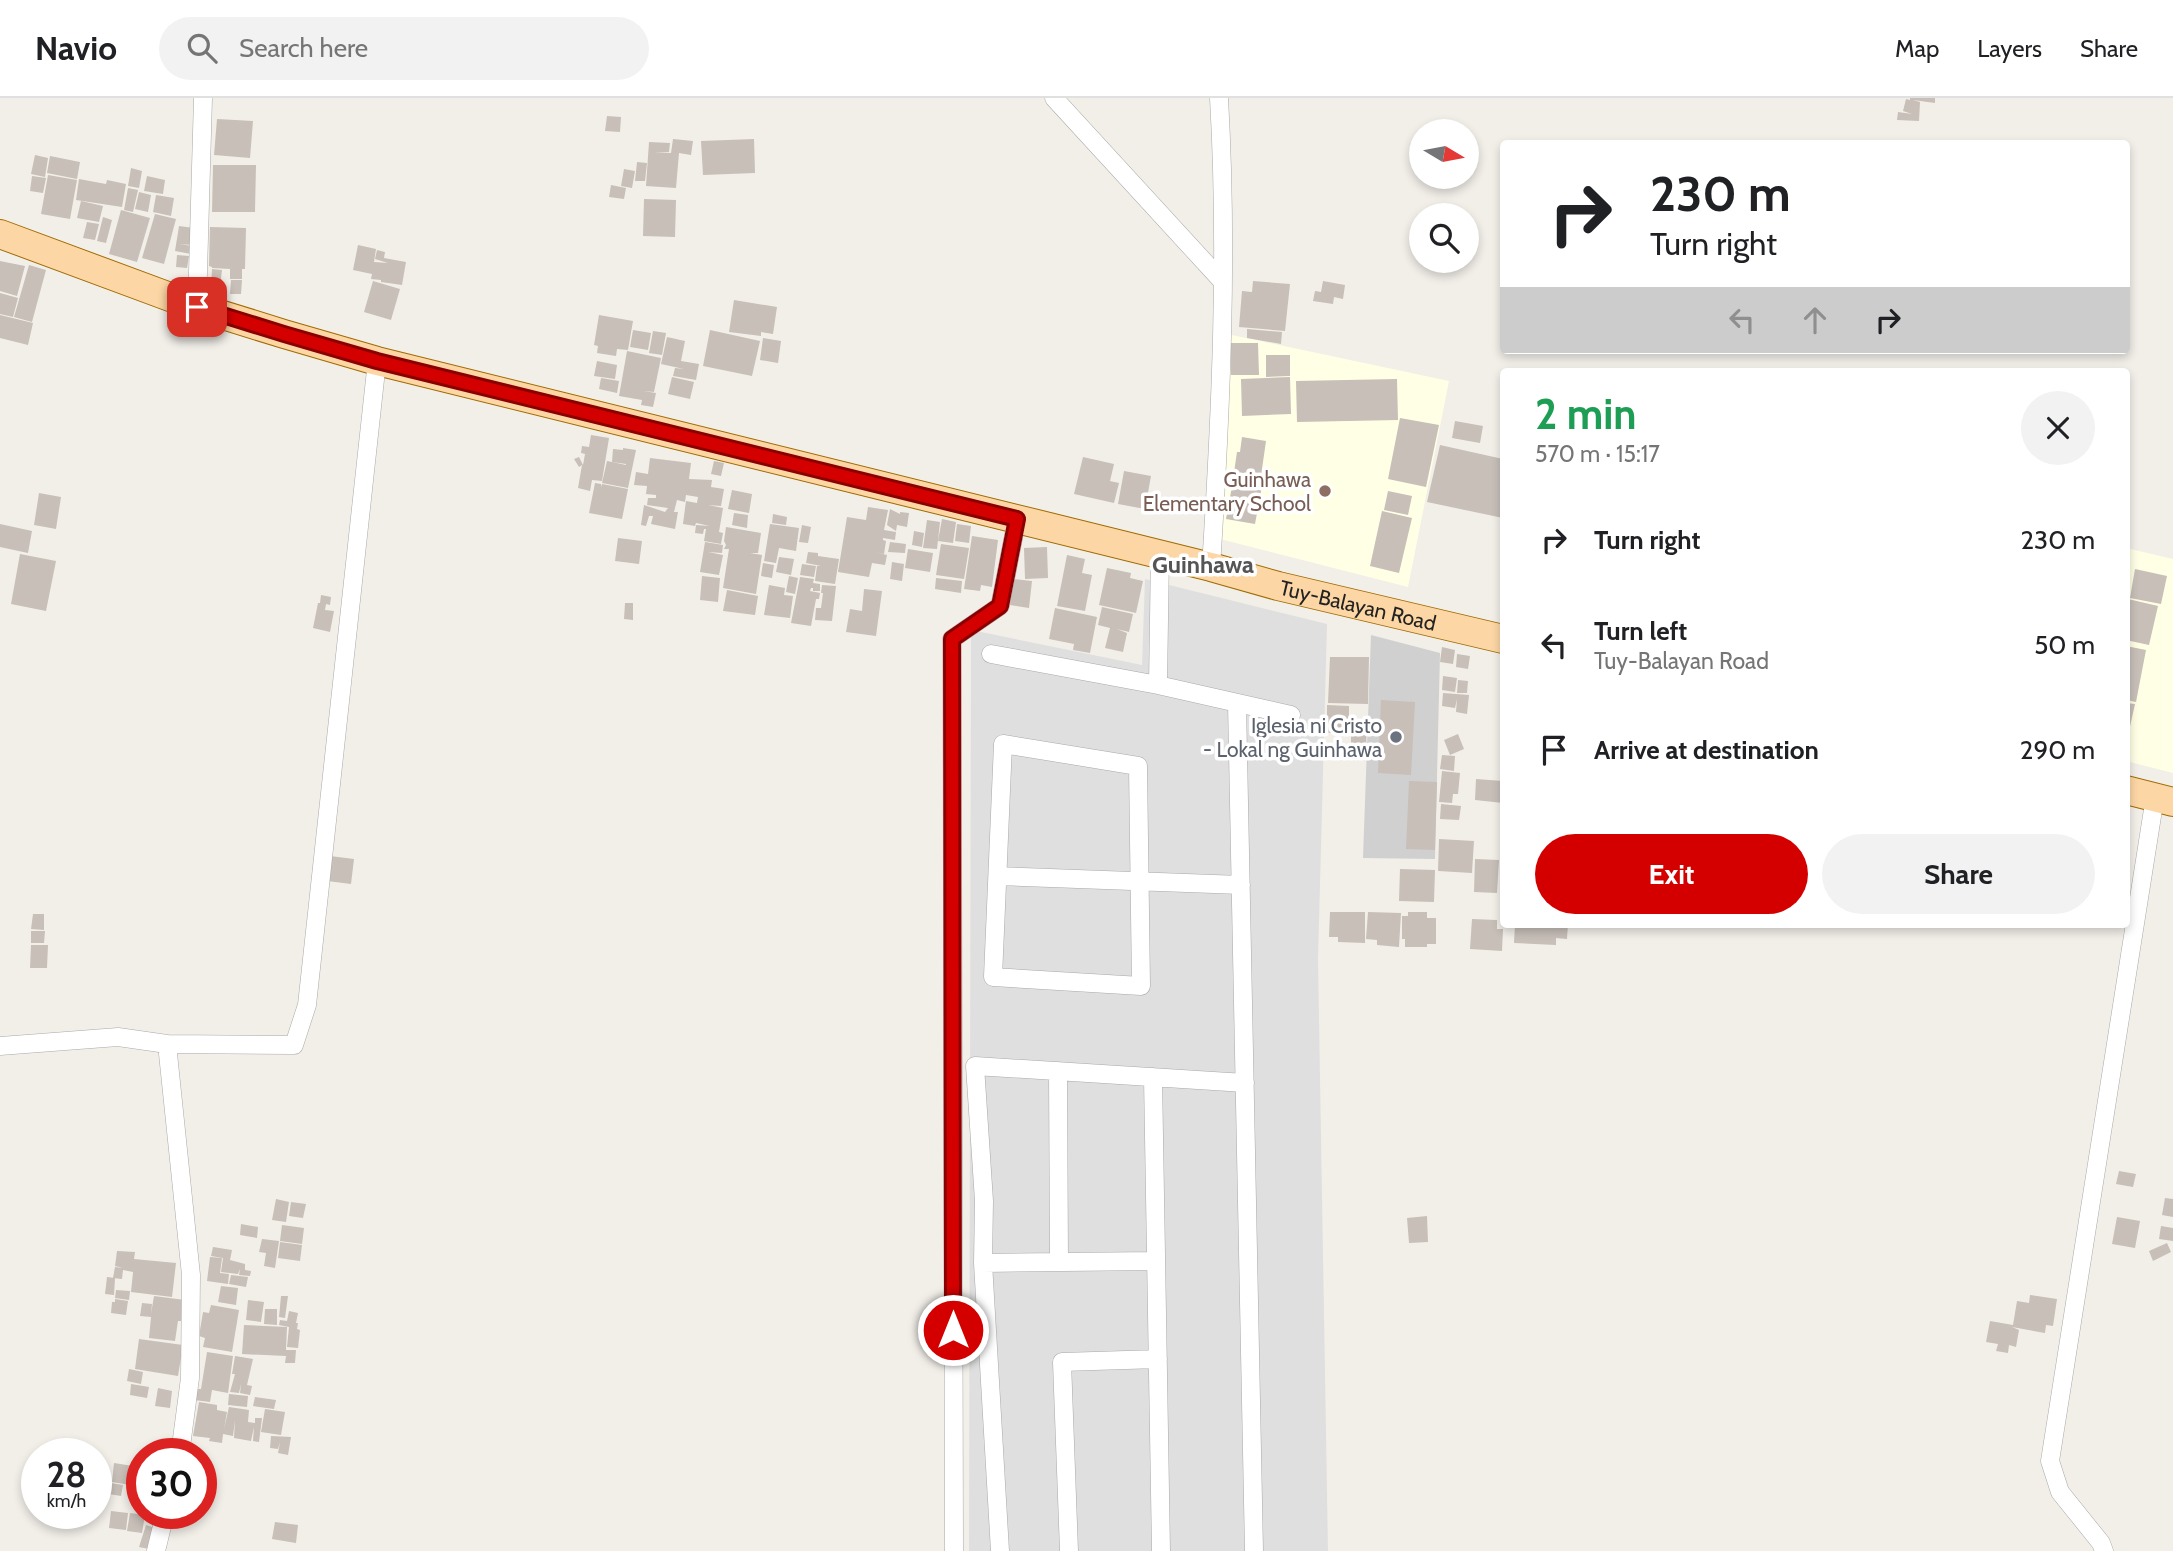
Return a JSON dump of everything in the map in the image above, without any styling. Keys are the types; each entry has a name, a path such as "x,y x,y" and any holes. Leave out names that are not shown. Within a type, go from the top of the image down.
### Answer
{"main road":[{"name":"Tuy-Balayan Road","path":"0,234 197,307 377,361 1160,554 1278,586 1500,638"},
{"path":"2130,791 2164,799"}],"street":[{"path":"197,307 203,98"},
{"path":"1054,98 1222,281"},
{"path":"1210,567 1220,424 1223,167 1219,98"},
{"path":"0,1046 118,1037 167,1044 295,1045 307,1005 377,361"},
{"path":"954,1551 952,639 1000,606 1017,519"},
{"path":"1157,685 1160,554"},
{"path":"991,654 1157,685 1291,715"},
{"path":"1237,703 1254,1551"},
{"path":"1003,744 1138,766 1141,986 993,977 998,876 1003,744"},
{"path":"2104,1551 2101,1543 2060,1492 2050,1461 2164,799"},
{"path":"998,876 1241,884"},
{"path":"167,1044 191,1275 190,1378 182,1438"},
{"path":"1000,1551 975,1066 1245,1083"},
{"path":"1058,1072 1059,1262"},
{"path":"1153,1077 1161,1551"},
{"path":"984,1263 1156,1261"},
{"path":"1069,1551 1062,1362 1158,1359"},
{"path":"156,1551 161,1529"}],"shaded area":[{"name":"Guinhawa Elementary School","path":"1227,334 1449,381 1408,587 1220,539"},
{"path":"2130,549 2173,559 2173,773 2130,762"},
{"path":"1145,579 1327,624 1318,959 1328,1551 969,1551 971,630 1142,665"},
{"path":"1371,635 1440,653 1435,859 1363,858"}],"building":[{"path":"1935,98 1935,103 1913,100 1920,102 1919,121 1897,120 1898,112 1912,114 1903,111 1906,99"},
{"path":"607,116 621,117 620,132 605,131"},
{"path":"217,119 253,121 250,158 214,155"},
{"path":"673,139 693,141 691,155 679,153 676,188 646,186 649,142 670,143 669,152 654,152 671,153"},
{"path":"754,139 755,173 703,175 701,141"},
{"path":"35,155 48,158 45,177 31,174"},
{"path":"50,156 80,162 77,179 47,173"},
{"path":"637,162 647,163 645,181 635,181"},
{"path":"213,165 256,165 255,212 212,212"},
{"path":"131,168 142,171 139,188 128,186"},
{"path":"624,169 635,171 632,188 621,186"},
{"path":"48,175 77,180 70,219 41,214"},
{"path":"32,176 46,178 43,193 30,191"},
{"path":"147,176 165,180 163,194 144,191"},
{"path":"79,179 106,184 107,180 126,184 122,207 76,200"},
{"path":"611,185 626,188 624,199 609,197"},
{"path":"128,188 138,190 133,212 124,210"},
{"path":"139,192 151,195 148,212 135,209"},
{"path":"156,195 174,198 171,216 153,212"},
{"path":"644,199 676,200 675,237 643,236"},
{"path":"81,201 103,206 99,222 77,218"},
{"path":"121,210 150,218 137,262 109,254"},
{"path":"155,214 176,219 164,264 142,258"},
{"path":"103,217 112,220 106,243 97,241"},
{"path":"87,222 99,224 95,240 83,238"},
{"path":"179,226 194,228 192,245 179,244 192,246 191,254 175,251"},
{"path":"210,227 246,228 245,269 242,269 242,279 230,279 230,269 209,266"},
{"path":"358,245 376,249 374,262 388,263 375,259 377,250 385,252 384,258 406,262 402,285 371,279 372,274 353,270"},
{"path":"177,255 189,256 187,268 176,267"},
{"path":"0,261 25,266 17,296 0,291"},
{"path":"29,265 46,270 32,322 14,317"},
{"path":"212,269 222,270 220,286 211,286"},
{"path":"231,280 242,280 241,294 230,294"},
{"path":"373,281 400,289 391,320 364,312"},
{"path":"1253,281 1290,284 1285,331 1239,327 1242,291 1252,292"},
{"path":"1323,281 1345,285 1343,299 1334,297 1333,304 1313,301 1315,291 1321,292"},
{"path":"0,293 18,298 13,317 0,314"},
{"path":"734,300 777,307 773,334 761,332 761,336 729,332"},
{"path":"0,315 33,323 28,345 0,338"},
{"path":"599,315 633,321 628,350 617,349 616,356 597,353 598,346 594,345"},
{"path":"1247,329 1282,332 1281,344 1247,338"},
{"path":"633,330 651,333 648,350 630,347"},
{"path":"710,330 760,341 752,376 703,366"},
{"path":"653,331 666,333 662,355 649,353"},
{"path":"667,337 685,341 681,361 699,364 696,380 673,376 675,368 684,369 661,364"},
{"path":"763,338 781,341 778,363 760,360"},
{"path":"1230,343 1258,343 1259,375 1231,375"},
{"path":"627,351 661,358 654,392 643,391 656,393 653,407 641,405 642,400 619,396"},
{"path":"1266,355 1290,355 1290,376 1266,377"},
{"path":"597,361 617,365 615,379 594,376"},
{"path":"672,377 694,382 690,399 668,394"},
{"path":"1290,377 1291,414 1242,416 1241,379"},
{"path":"601,378 619,381 617,393 599,389"},
{"path":"1397,379 1398,420 1297,422 1296,381"},
{"path":"1400,418 1439,425 1426,487 1388,479"},
{"path":"1455,421 1483,426 1480,443 1452,438"},
{"path":"591,435 609,438 602,481 592,480 590,491 578,488 582,465 579,467 574,459 579,457 583,465 585,454 594,456 581,453 582,446 589,447"},
{"path":"1242,437 1266,441 1260,483 1233,479"},
{"path":"1440,445 1500,458 1500,517 1427,502"},
{"path":"613,449 636,450 628,488 602,483 607,461 626,465 612,462"},
{"path":"1083,457 1114,464 1110,481 1119,483 1114,503 1074,494"},
{"path":"650,458 691,463 689,479 712,480 711,487 724,489 721,506 708,505 723,508 719,532 723,533 721,544 704,541 706,529 703,534 695,533 696,525 710,526 683,524 686,501 697,503 698,497 686,495 685,502 677,500 674,512 678,512 675,529 651,524 653,516 649,516 646,526 641,525 644,505 665,512 668,508 647,505 648,498 656,498 656,495 646,494 647,486 634,485 636,472 648,474"},
{"path":"714,461 724,463 721,476 711,474"},
{"path":"1124,471 1151,476 1145,509 1118,504"},
{"path":"1233,481 1262,486 1255,524 1226,519"},
{"path":"595,483 601,484 601,487 602,484 628,489 622,519 589,513"},
{"path":"732,490 752,494 749,513 728,509"},
{"path":"1388,491 1412,496 1408,515 1384,510"},
{"path":"39,493 61,497 56,529 34,525"},
{"path":"868,507 888,510 884,530 896,532 895,540 883,538 886,541 884,554 875,552 887,555 885,565 872,563 869,577 838,572 847,517 866,520"},
{"path":"890,509 900,514 909,513 907,527 897,525 896,531 887,525"},
{"path":"1382,511 1412,518 1399,573 1370,566"},
{"path":"734,513 748,515 747,528 732,525"},
{"path":"773,514 787,517 786,525 772,523"},
{"path":"942,519 956,522 953,543 938,541"},
{"path":"927,520 940,522 937,549 923,548"},
{"path":"0,524 32,531 28,553 0,547"},
{"path":"770,524 799,528 796,551 779,548 776,563 764,561"},
{"path":"957,524 971,526 969,543 955,541"},
{"path":"802,525 811,527 808,543 799,542"},
{"path":"726,527 761,533 758,553 750,553 762,555 756,594 723,588 729,549 724,549"},
{"path":"914,531 924,533 922,547 912,545"},
{"path":"972,536 998,540 992,587 981,585 980,591 964,589"},
{"path":"618,538 642,541 639,564 615,561"},
{"path":"705,542 723,545 722,553 708,552 723,555 719,575 700,572"},
{"path":"890,542 906,544 905,553 888,552"},
{"path":"941,544 969,548 964,579 936,575"},
{"path":"1047,547 1048,578 1025,579 1024,548"},
{"path":"908,549 933,553 930,572 905,568"},
{"path":"808,552 839,559 835,584 815,581 817,566 821,566 806,563"},
{"path":"20,554 56,561 46,611 11,604"},
{"path":"1067,555 1085,559 1082,573 1092,575 1085,611 1057,606"},
{"path":"779,557 794,559 791,575 776,572"},
{"path":"892,562 904,564 902,581 890,579"},
{"path":"763,563 774,565 772,578 761,576"},
{"path":"802,564 816,566 814,577 800,575"},
{"path":"1107,568 1131,573 1130,578 1143,581 1136,613 1099,605"},
{"path":"2135,569 2167,576 2161,604 2130,598"},
{"path":"702,576 720,578 718,602 700,600"},
{"path":"789,576 798,578 795,594 786,592"},
{"path":"800,577 814,579 813,583 820,584 820,591 813,591 811,588 810,591 820,593 819,599 816,599 811,626 791,623"},
{"path":"936,578 962,581 961,593 935,589"},
{"path":"1013,579 1032,581 1029,608 1010,605"},
{"path":"769,585 785,588 784,595 793,596 790,618 764,615"},
{"path":"822,585 836,586 832,621 815,620 816,608 821,608"},
{"path":"864,589 882,591 876,636 846,632 850,609 862,611"},
{"path":"727,590 758,596 755,615 723,611"},
{"path":"321,595 331,597 330,605 326,604 325,610 334,611 330,632 313,628"},
{"path":"2130,599 2158,606 2149,645 2130,641"},
{"path":"625,603 633,603 633,620 624,619"},
{"path":"1102,607 1133,614 1129,632 1117,629 1127,633 1123,652 1105,648 1110,628 1098,625"},
{"path":"1055,608 1097,617 1090,653 1073,650 1074,644 1049,639"},
{"path":"1442,647 1455,650 1453,664 1440,662"},
{"path":"2130,647 2146,650 2136,702 2130,701"},
{"path":"1457,654 1470,656 1468,669 1456,667"},
{"path":"1330,657 1369,657 1368,704 1328,703"},
{"path":"1443,676 1457,678 1455,692 1442,690"},
{"path":"1458,680 1468,681 1467,693 1457,693"},
{"path":"1443,693 1469,695 1467,714 1456,712 1457,699 1455,708 1442,706"},
{"name":"Iglesia ni Cristo - Lokal ng Guinhawa","path":"1381,700 1415,702 1411,775 1378,773"},
{"path":"2130,703 2135,704 2130,726"},
{"path":"1327,705 1349,706 1349,733 1327,733"},
{"path":"1351,719 1367,719 1366,750 1351,750"},
{"path":"1458,734 1464,749 1450,755 1444,740"},
{"path":"1442,755 1455,756 1454,771 1440,769"},
{"path":"1442,771 1460,773 1458,794 1453,794 1452,803 1439,802"},
{"path":"1476,779 1500,781 1500,803 1475,800"},
{"path":"1409,781 1437,782 1435,850 1406,849"},
{"path":"1441,804 1461,806 1459,820 1440,819"},
{"path":"1439,839 1474,841 1472,873 1438,871"},
{"path":"330,856 354,859 351,884 327,881"},
{"path":"1475,859 1499,860 1497,893 1474,892"},
{"path":"1400,869 1435,870 1434,902 1399,901"},
{"path":"1330,912 1365,912 1365,943 1338,942 1338,937 1329,937"},
{"path":"1368,912 1401,913 1399,947 1377,945 1377,940 1366,939"},
{"path":"1408,912 1427,912 1427,918 1436,918 1436,944 1427,944 1427,947 1405,947 1405,939 1402,939 1402,916 1408,916"},
{"path":"33,914 44,914 44,930 31,929"},
{"path":"1472,919 1497,920 1497,929 1503,929 1502,951 1470,949"},
{"path":"1515,928 1568,928 1567,939 1556,938 1556,945 1514,943"},
{"path":"31,931 45,931 44,943 31,943"},
{"path":"31,945 48,945 47,968 30,968"},
{"path":"2119,1171 2136,1174 2133,1187 2116,1184"},
{"path":"2165,1198 2173,1199 2173,1217 2162,1215"},
{"path":"276,1199 289,1202 286,1222 272,1220"},
{"path":"291,1202 306,1204 303,1218 289,1216"},
{"path":"1427,1216 1428,1242 1409,1243 1407,1218"},
{"path":"2117,1217 2140,1221 2135,1248 2112,1244"},
{"path":"241,1224 258,1227 257,1238 240,1235"},
{"path":"282,1225 304,1228 302,1244 280,1241"},
{"path":"2161,1226 2173,1228 2173,1241 2159,1239"},
{"path":"262,1239 279,1241 275,1268 264,1266 266,1253 259,1252"},
{"path":"280,1242 302,1245 300,1261 278,1258"},
{"path":"2167,1243 2171,1252 2153,1261 2149,1251"},
{"path":"213,1247 232,1250 230,1260 245,1264 245,1270 251,1271 250,1276 239,1275 240,1269 238,1274 221,1272 223,1258 211,1256"},
{"path":"117,1251 135,1252 134,1259 176,1263 172,1297 131,1292 133,1272 123,1270 122,1279 113,1278 115,1267 123,1268 115,1266"},
{"path":"210,1257 222,1258 220,1273 229,1274 228,1284 207,1281"},
{"path":"231,1275 248,1277 246,1287 229,1284"},
{"path":"107,1277 115,1278 114,1295 105,1294"},
{"path":"221,1286 238,1288 236,1305 218,1302"},
{"path":"116,1290 130,1291 129,1300 115,1298"},
{"path":"2030,1295 2057,1299 2053,1326 2046,1325 2045,1333 2012,1327 2019,1330 2016,1347 2009,1345 2008,1353 1996,1351 1998,1344 1986,1342 1990,1321 2013,1325 2017,1301 2029,1303"},
{"path":"154,1296 185,1300 175,1341 149,1338 151,1317 140,1316 142,1303 152,1304 151,1314"},
{"path":"281,1296 288,1296 285,1318 279,1317"},
{"path":"115,1299 128,1301 126,1315 111,1313"},
{"path":"248,1300 264,1302 261,1322 246,1320"},
{"path":"211,1305 239,1310 232,1352 203,1347 205,1338 199,1336 203,1312 209,1313"},
{"path":"265,1309 277,1309 277,1325 264,1324"},
{"path":"289,1311 298,1313 298,1348 287,1347 289,1327 279,1325 280,1320 287,1321"},
{"path":"244,1325 287,1327 286,1350 296,1350 295,1363 285,1363 286,1356 242,1354"},
{"path":"139,1339 183,1345 178,1376 135,1369"},
{"path":"207,1352 233,1356 228,1393 212,1390 210,1402 194,1400 196,1389 201,1389"},
{"path":"235,1356 253,1359 247,1385 252,1386 250,1395 240,1393 241,1384 239,1393 230,1392 235,1374 232,1374"},
{"path":"129,1369 143,1372 141,1384 127,1381"},
{"path":"131,1384 149,1387 147,1398 130,1395"},
{"path":"158,1388 172,1391 170,1408 155,1406"},
{"path":"229,1394 248,1396 247,1407 228,1405"},
{"path":"255,1397 276,1400 274,1409 253,1406"},
{"path":"199,1402 217,1405 217,1410 227,1412 224,1429 229,1407 249,1410 248,1422 255,1423 255,1418 262,1418 259,1442 253,1441 254,1427 251,1441 234,1438 235,1420 233,1436 223,1434 222,1443 217,1442 217,1438 193,1436"},
{"path":"265,1409 285,1412 281,1435 261,1432"},
{"path":"271,1436 291,1437 288,1455 278,1453 280,1442 278,1449 270,1448"},
{"path":"114,1463 126,1465 126,1484 112,1482"},
{"path":"112,1483 123,1485 121,1496 112,1494"},
{"path":"112,1511 126,1513 126,1530 112,1528"},
{"path":"275,1522 298,1525 296,1543 272,1539"},
{"path":"127,1529 143,1529 142,1533"},
{"path":"145,1529 155,1529 149,1549 139,1547"}],"place":[{"name":"Guinhawa Elementary School","path":"1325,491"},
{"name":"Iglesia ni Cristo - Lokal ng Guinhawa","path":"1396,737"}],"district":[{"name":"Guinhawa","path":"1203,564"}],"route":[{"path":"197,307 377,361 1017,519 1000,606 952,639 953,1330"}]}
